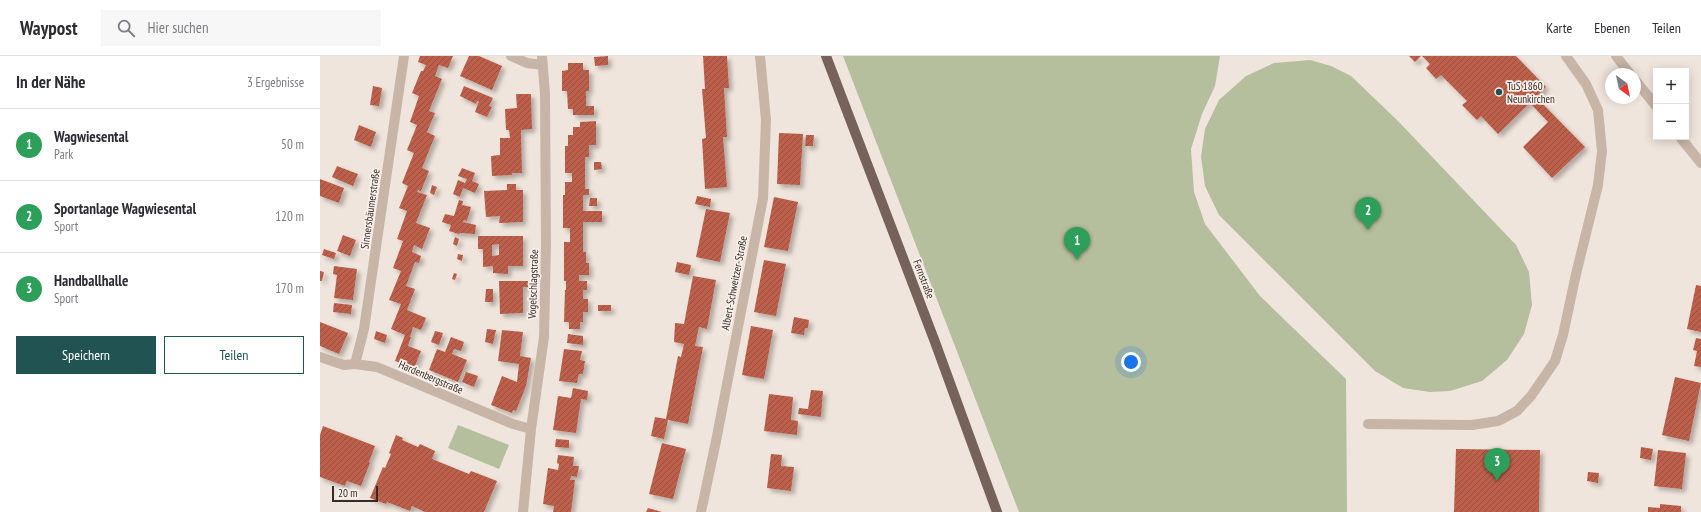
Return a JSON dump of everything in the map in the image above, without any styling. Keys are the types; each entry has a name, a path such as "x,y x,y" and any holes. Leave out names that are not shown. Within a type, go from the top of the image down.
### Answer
{"main road":[{"name":"Fernstraße","path":"826,56 929,327 997,512"}],"street":[{"name":"Sinnersbäumerstraße","path":"355,364 364,329 404,56"},
{"path":"511,56 527,63 542,60"},
{"name":"Albert-Schweitzer-Straße","path":"701,512 718,434 763,198 766,120 760,56"},
{"path":"1368,424 1472,425 1498,421 1517,411 1532,396 1555,361 1563,335 1576,274 1598,185 1602,151 1598,110 1586,84 1566,56"},
{"path":"1616,56 1625,68"},
{"name":"Vogelschlagstraße","path":"523,512 531,429 544,337 546,244 545,94 542,60"},
{"path":"1641,87 1654,104"},
{"path":"1682,140 1701,163"},
{"name":"Hardenbergstraße","path":"320,357 344,365 355,364 378,367 513,424 531,429"}],"green space":[{"path":"843,56 1220,56 1215,86 1202,114 1191,149 1194,192 1205,224 1260,296 1346,379 1347,512 1019,512"},
{"path":"1310,60 1331,66 1351,76 1398,121 1516,245 1529,272 1532,305 1524,334 1507,360 1482,381 1450,391 1430,392 1403,388 1375,371 1219,215 1205,186 1201,157 1205,129 1219,100 1246,76 1274,63"},
{"path":"458,425 509,445 499,469 448,448"}],"building":[{"path":"420,56 453,56 448,68 439,65 435,76 442,79 429,111 435,113 427,132 435,136 422,168 429,171 421,191 418,190 417,192 427,195 416,223 430,228 422,249 414,245 412,252 421,256 419,263 415,262 406,286 415,289 407,310 426,318 421,330 413,327 410,337 408,346 421,351 413,371 405,368 406,365 395,361 405,335 391,329 401,304 389,300 401,271 393,268 403,241 397,239 407,211 399,208 408,186 402,183 414,153 407,150 417,125 410,122 419,96 412,93 421,71 423,71 426,65 418,62"},
{"path":"469,56 479,56 502,66 492,90 460,76"},
{"path":"608,56 608,65 595,66 594,57"},
{"path":"703,56 727,56 729,88 724,88 727,137 723,137 727,187 705,189 702,139 706,138 702,89 705,89"},
{"path":"1409,56 1421,56 1415,62"},
{"name":"TuS 1860 Neunkirchen","path":"1422,56 1516,56 1546,87 1536,97 1585,147 1552,178 1523,147 1548,122 1530,103 1498,134 1481,116 1477,120 1462,105 1467,101 1441,75 1436,79 1426,68 1430,64"},
{"path":"568,63 583,63 583,70 589,70 589,91 586,91 586,106 594,106 594,115 573,115 573,109 568,109 567,91 562,91 562,71 568,70"},
{"path":"373,86 382,88 379,106 370,105"},
{"path":"464,86 493,98 489,106 492,107 487,117 475,112 479,101 477,101 476,104 460,96"},
{"path":"516,94 531,94 532,129 521,130 522,173 492,176 491,156 500,155 500,138 510,138 509,130 506,130 505,109 517,108"},
{"path":"596,121 596,145 589,145 589,157 585,157 585,189 589,189 589,195 583,195 583,211 602,211 602,222 583,222 583,252 586,252 586,263 589,263 589,275 579,275 579,281 587,281 587,290 583,290 583,299 588,299 588,312 583,312 583,322 580,322 580,329 569,329 569,322 564,322 566,281 564,281 564,242 570,242 570,228 563,228 563,195 565,195 565,182 572,182 572,173 565,173 565,146 568,146 568,135 573,135 573,127 580,127 580,122"},
{"path":"359,125 376,132 371,147 354,140"},
{"path":"779,133 803,134 800,185 777,184"},
{"path":"806,135 814,135 813,146 805,146"},
{"path":"594,162 601,162 602,169 594,170"},
{"path":"337,166 358,174 353,186 332,177"},
{"path":"462,168 475,173 472,181 479,184 475,193 463,188 460,197 453,194 458,180 465,183 467,179 458,176"},
{"path":"320,179 344,188 339,203 320,196"},
{"path":"507,184 516,184 516,190 523,190 523,222 499,223 500,216 486,217 484,191 507,190"},
{"path":"432,185 437,187 434,195 430,193"},
{"path":"697,196 711,199 710,207 695,204"},
{"path":"774,197 798,202 788,251 764,247"},
{"path":"590,198 597,198 597,206 589,206"},
{"path":"459,200 463,201 462,205 471,207 467,221 464,220 463,222 476,225 475,234 459,234 449,231 451,225 442,222 445,214 454,216"},
{"path":"706,209 730,213 720,262 696,257"},
{"path":"343,235 356,240 350,256 337,251"},
{"path":"478,236 523,236 523,266 508,266 508,274 493,273 493,266 483,267 483,249 478,249","holes":["499,244 499,255 492,256 492,245"]},
{"path":"455,237 459,239 457,246 453,244"},
{"path":"324,249 336,253 334,259 322,255"},
{"path":"458,254 463,255 462,261 457,259"},
{"path":"764,260 786,264 776,316 754,312"},
{"path":"677,262 691,265 689,275 675,272"},
{"path":"334,266 357,269 353,300 334,298 337,275 333,274"},
{"path":"320,271 324,272 322,281 320,281"},
{"path":"454,273 457,274 455,280 452,279"},
{"path":"693,276 716,280 707,329 699,327 695,346 703,347 688,424 668,420 664,439 651,436 655,417 666,419 678,356 681,357 684,344 674,342 675,323 684,324"},
{"path":"499,281 528,281 528,287 523,287 523,313 500,314"},
{"path":"1696,285 1701,286 1701,332 1687,329"},
{"path":"486,289 493,289 493,302 485,302"},
{"path":"334,303 352,305 351,314 333,312"},
{"path":"598,305 611,305 611,311 598,311"},
{"path":"794,317 809,320 808,328 805,328 804,335 791,333"},
{"path":"320,322 348,333 339,354 320,346"},
{"path":"751,326 773,330 764,379 742,375"},
{"path":"487,329 496,330 493,344 485,342"},
{"path":"502,330 523,332 520,356 531,358 526,386 516,411 513,410 512,413 491,405 502,376 517,382 519,364 498,361"},
{"path":"376,331 387,335 385,343 374,339"},
{"path":"435,331 443,333 439,345 431,342"},
{"path":"568,334 583,336 583,345 567,343"},
{"path":"451,337 464,342 461,351 454,349 452,354 467,360 458,382 429,370 437,349 445,352"},
{"path":"1696,338 1701,339 1701,367 1694,366 1697,351 1693,350"},
{"path":"564,349 582,351 580,360 585,361 583,374 579,374 577,383 559,381"},
{"path":"466,372 478,376 474,387 462,382"},
{"path":"1675,377 1701,383 1689,441 1662,435"},
{"path":"573,388 588,391 587,400 581,399 576,433 553,430 558,396 571,398"},
{"path":"811,390 823,391 821,417 798,414 799,408 808,409"},
{"path":"769,394 793,397 791,420 798,421 797,435 764,431"},
{"path":"323,426 375,446 361,486 347,481 345,486 320,477 320,435"},
{"path":"396,435 403,438 402,440 418,447 420,444 435,451 432,459 469,474 471,471 497,481 484,512 425,512 412,506 410,511 387,502 386,504 370,498 383,467 385,468 391,454 389,453"},
{"path":"556,439 569,440 569,448 555,447"},
{"path":"662,443 686,449 673,499 649,494"},
{"path":"1641,447 1653,449 1651,460 1640,458"},
{"path":"1456,449 1540,450 1539,512 1454,512"},
{"path":"1658,450 1686,453 1682,489 1654,486"},
{"path":"771,454 782,455 781,466 794,467 791,491 767,488"},
{"path":"558,455 574,457 573,466 579,466 577,477 571,476 570,480 575,480 571,512 553,512 554,506 543,504 548,468 558,470"},
{"path":"1588,472 1599,473 1598,483 1587,481"},
{"path":"1660,504 1681,506 1681,512 1648,512 1648,507 1660,508"},
{"path":"648,508 662,512 646,512"}],"place":[{"name":"TuS 1860 Neunkirchen","path":"1499,92"},
{"name":"Sportanlage Wagwiesental","path":"1368,230"},
{"name":"Wagwiesental","path":"1077,260"},
{"name":"Handballhalle","path":"1497,481"}]}
